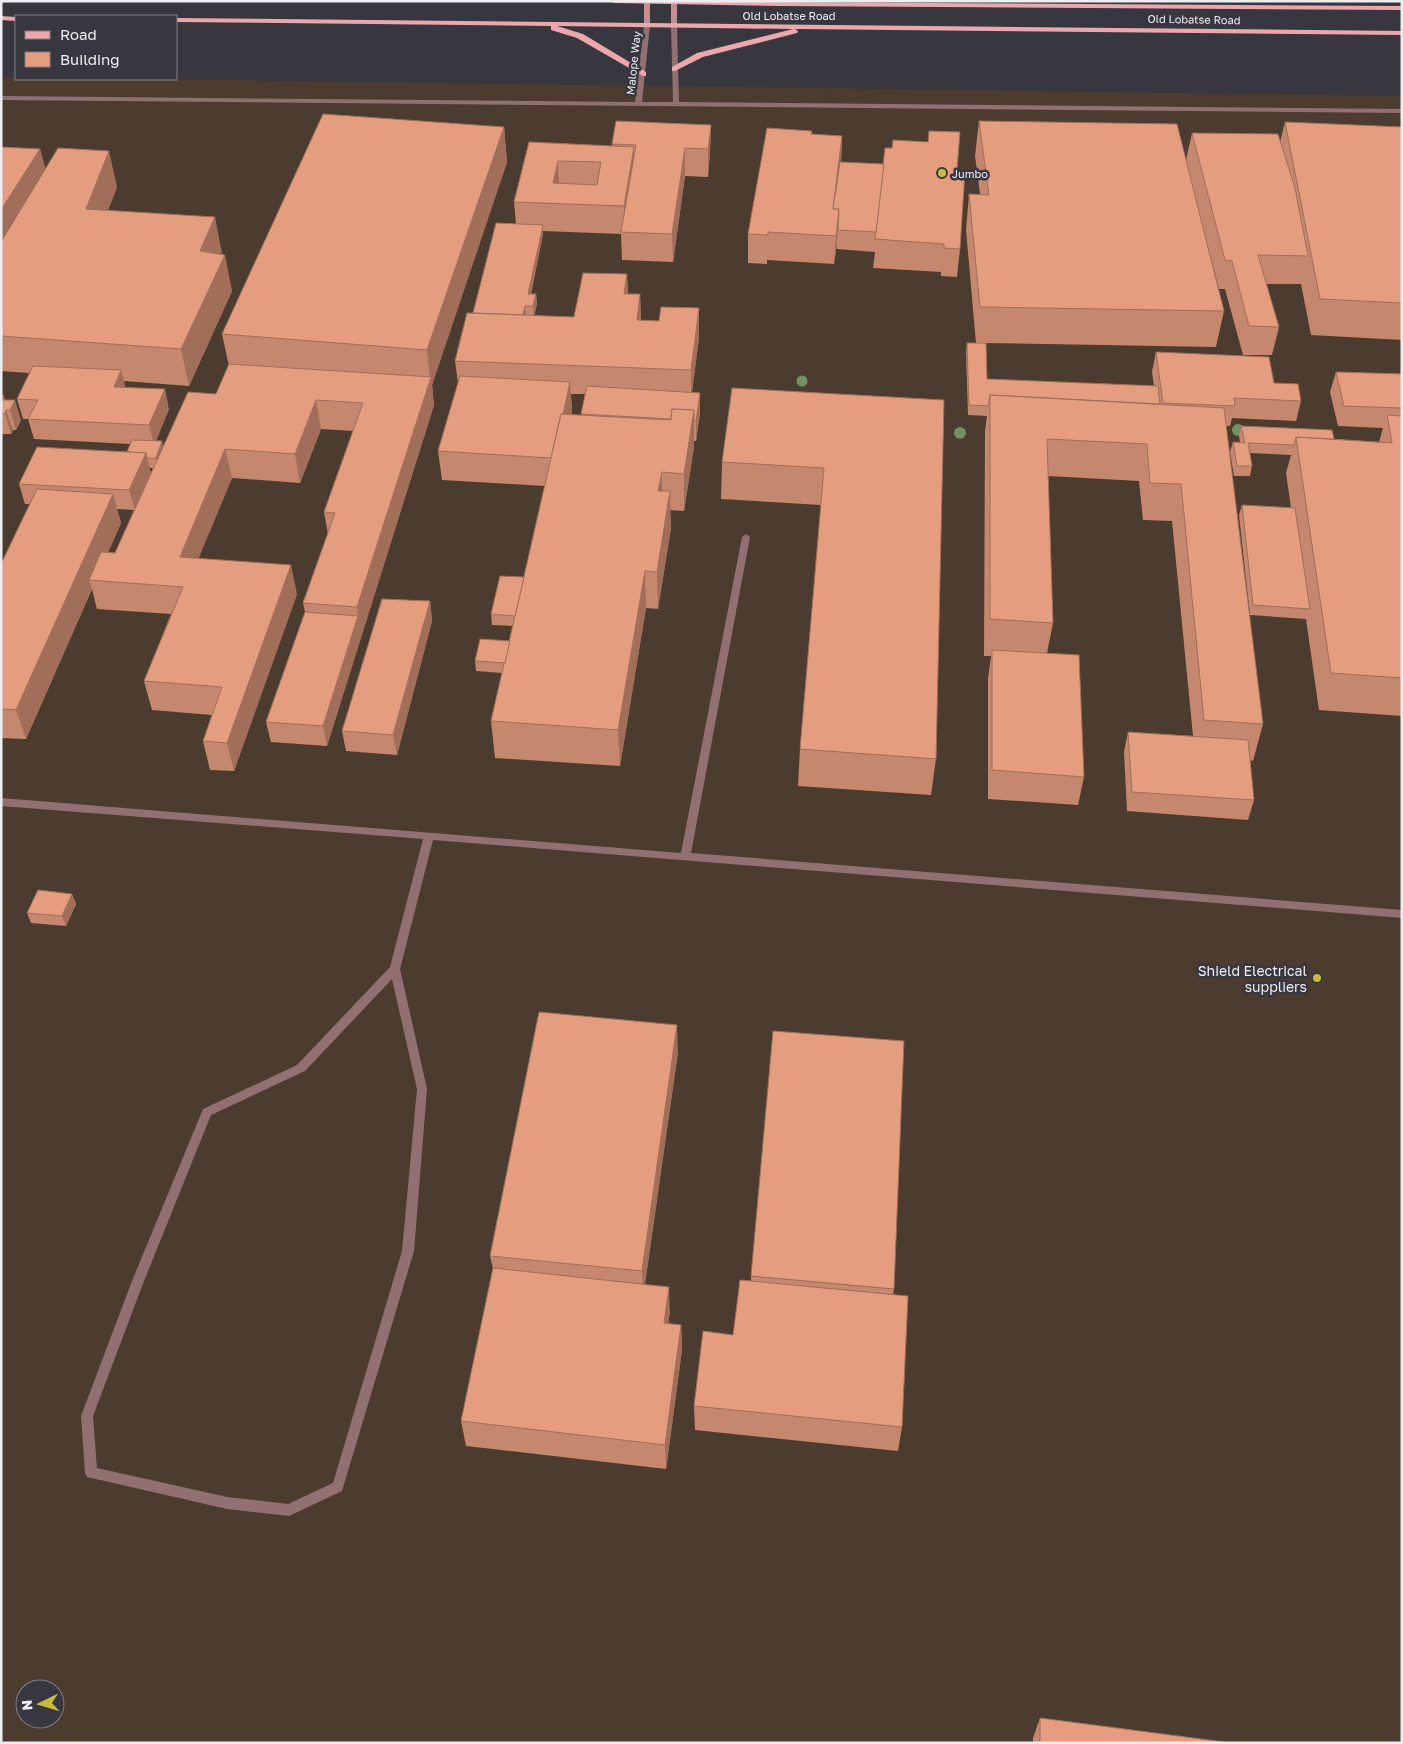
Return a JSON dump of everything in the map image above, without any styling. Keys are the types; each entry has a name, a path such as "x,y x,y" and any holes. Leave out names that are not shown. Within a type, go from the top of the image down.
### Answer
{"main road":[{"name":"Old Lobatse Road","path":"614,1 778,4 1402,8"},
{"path":"769,1 778,4"},
{"path":"1,18 15,18"},
{"name":"Old Lobatse Road","path":"178,20 1402,33"},
{"path":"542,24 580,36 643,74"},
{"path":"675,69 700,55 813,26"}],"street":[{"path":"647,25 648,1"},
{"path":"674,2 674,25"}],"lane":[{"name":"Malope Way","path":"638,104 643,74 647,25"},
{"path":"674,25 676,104"},
{"path":"1,98 1402,112"},
{"path":"685,857 746,536"},
{"path":"1,802 1402,914"},
{"path":"395,969 301,1068 207,1112 138,1281 87,1416 91,1473 227,1503 288,1510 338,1487 408,1251 422,1089 395,969 429,836"}],"shaded area":[{"path":"1,77 15,77 15,80 178,79 1402,96 1402,1743 1,1743"}],"building":[{"path":"323,114 504,127 427,350 222,334"},
{"path":"616,121 711,125 708,149 685,148 672,234 621,232 636,145 612,144"},
{"path":"979,121 1177,124 1224,311 980,307 969,194 989,195"},
{"path":"1285,122 1402,127 1402,303 1320,299"},
{"path":"767,128 812,131 811,134 842,136 833,209 839,209 836,236 768,232 768,235 748,234"},
{"path":"929,131 960,132 957,170 965,171 960,249 944,248 944,244 875,239 885,148 892,148 893,140 928,142"},
{"path":"1192,133 1278,134 1295,188 1308,256 1258,255 1279,327 1249,326 1232,261 1225,260"},
{"path":"529,142 634,147 624,206 514,202","holes":["558,161 601,162 597,185 553,183"]},
{"path":"1,147 40,149 1,210"},
{"path":"58,148 109,151 86,209 215,217 200,251 225,255 181,349 1,336 1,242"},
{"path":"840,162 884,164 876,232 838,230 839,209 833,209"},
{"path":"496,223 543,225 528,294 536,294 533,306 525,306 523,315 473,313"},
{"path":"583,273 627,274 624,294 640,294 637,320 659,321 661,307 699,308 691,370 455,361 467,313 574,317"},
{"path":"967,343 986,343 987,379 1158,386 1160,404 990,395 988,406 969,405"},
{"path":"1156,352 1269,357 1274,383 1298,384 1301,401 1234,398 1235,406 1163,403"},
{"path":"229,364 431,377 357,607 303,603 335,513 324,512 363,403 316,400 295,454 225,449 180,557 291,565 227,743 203,741 222,687 144,681 183,587 89,580 101,552 115,553 188,392 216,394"},
{"path":"33,366 121,370 114,387 165,389 149,425 28,419 38,400 17,399"},
{"path":"1336,372 1402,374 1402,408 1344,406"},
{"path":"460,376 570,382 551,458 438,451"},
{"path":"587,386 700,393 696,421 694,421 694,410 672,409 671,419 581,414"},
{"path":"732,388 944,400 936,759 800,749 824,468 722,462"},
{"path":"990,395 1224,408 1263,724 1204,720 1181,484 1150,483 1147,444 1047,439 1053,623 990,619"},
{"path":"1,400 15,400 10,410 6,410 5,414 1,414"},
{"path":"672,409 694,410 684,474 662,472 658,491 670,491 657,572 645,571 618,730 491,721 561,414 671,420"},
{"path":"1387,415 1402,416 1402,678 1331,673 1296,437 1392,443"},
{"path":"1241,426 1332,430 1334,439 1296,437 1294,445 1248,443 1252,466 1237,466 1233,442 1245,443"},
{"path":"132,440 162,441 156,458 147,458 146,453 127,452"},
{"path":"37,447 146,453 129,490 19,484"},
{"path":"37,489 113,494 16,710 1,709 1,564"},
{"path":"1242,505 1295,508 1310,609 1253,605"},
{"path":"500,576 524,577 515,616 491,614"},
{"path":"382,599 430,601 393,735 342,731"},
{"path":"305,612 358,616 323,726 266,722"},
{"path":"480,639 510,641 505,663 475,661"},
{"path":"992,650 1079,655 1084,777 992,770"},
{"path":"1128,732 1248,740 1254,800 1132,792"},
{"path":"38,890 72,894 62,916 27,913"},
{"path":"539,1012 677,1025 642,1271 490,1256"},
{"path":"773,1031 904,1041 894,1289 751,1276"},
{"path":"493,1268 669,1287 664,1323 681,1325 665,1445 461,1421"},
{"path":"740,1280 908,1296 902,1427 694,1406 703,1331 733,1335"},
{"path":"1040,1718 1232,1743 1040,1743"}],"place":[{"name":"Jumbo","path":"942,173"},
{"name":"Shield Electrical suppliers","path":"1317,978"}]}
